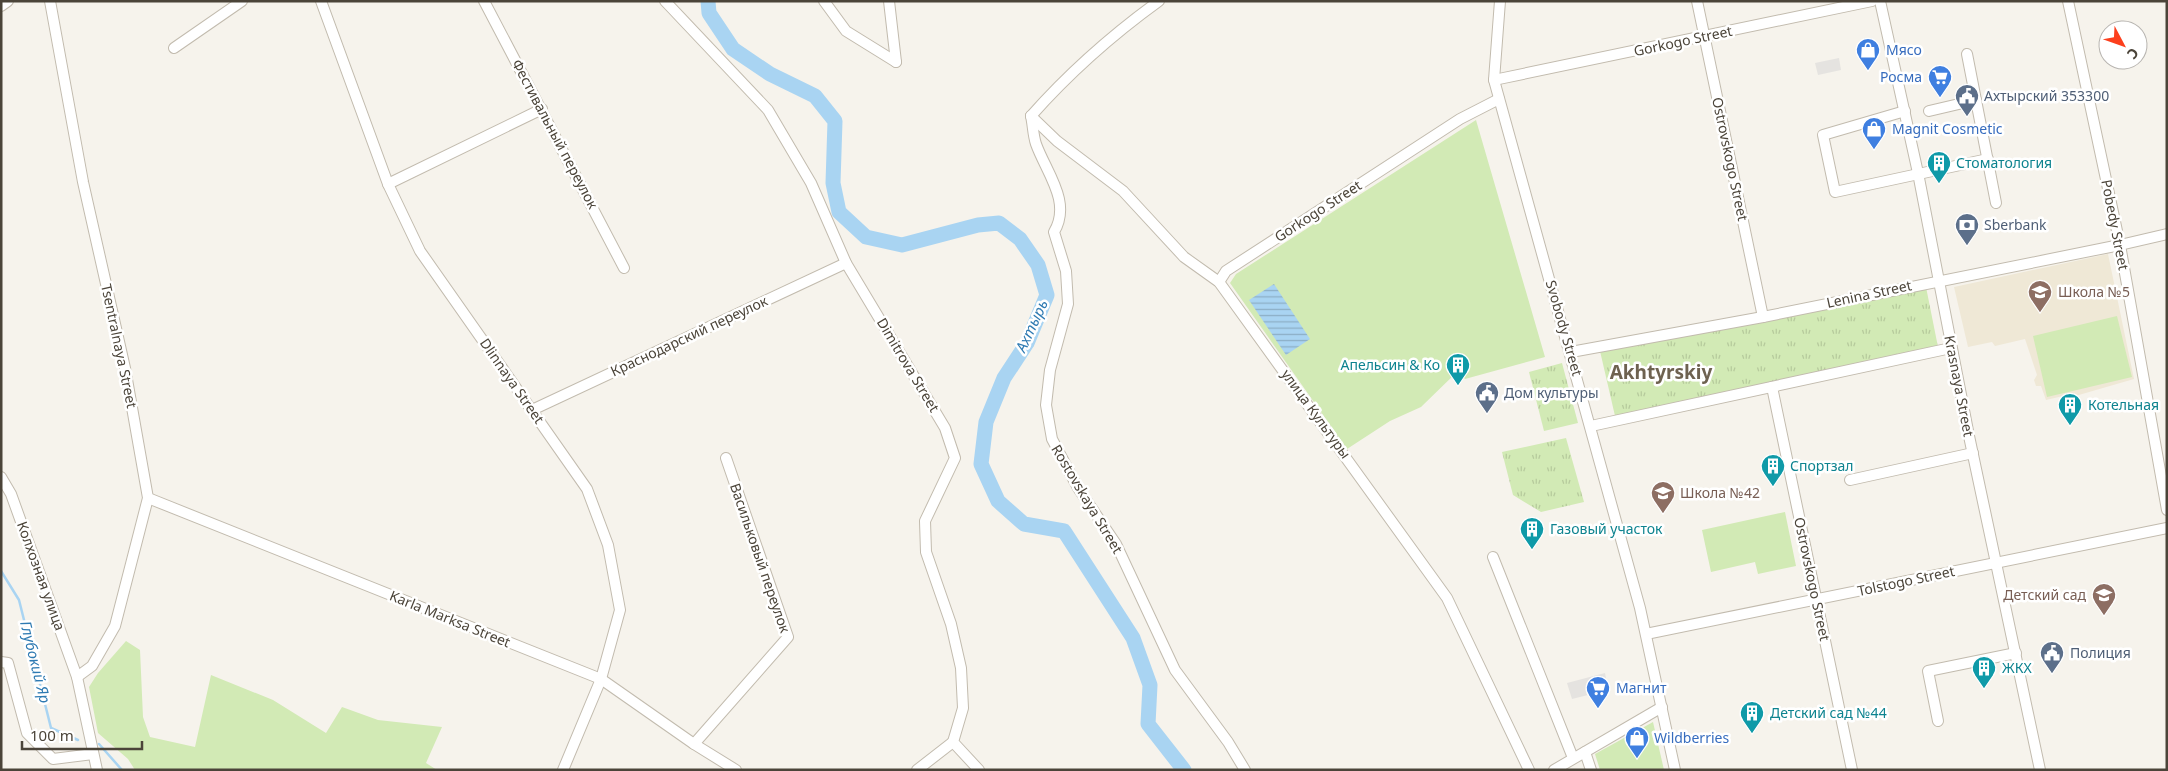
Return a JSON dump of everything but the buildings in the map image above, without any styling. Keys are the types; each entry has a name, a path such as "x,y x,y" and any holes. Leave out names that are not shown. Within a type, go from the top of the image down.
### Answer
{"street":[{"path":"1,6 8,1"},
{"name":"Tsentralnaya Street","path":"50,1 83,182 125,368 148,498 115,626 92,666 77,677"},
{"path":"174,48 242,1"},
{"name":"Dlinnaya Street","path":"321,1 388,184 420,252 588,489 608,545 620,610 601,679 564,770"},
{"name":"Фестивальный переулок","path":"484,1 624,268"},
{"name":"Dimitrova Street","path":"665,1 768,110 811,183 846,263 946,428 955,458 925,521 926,552 952,624 961,668 963,708 953,742"},
{"path":"824,1 846,31 896,62 889,1"},
{"path":"1031,116 1061,82 1123,28 1159,1"},
{"name":"Svobody Street","path":"1500,1 1494,80 1571,352 1646,634 1675,770"},
{"name":"Ostrovskogo Street","path":"1697,1 1763,317"},
{"name":"Gorkogo Street","path":"1494,80 1872,1"},
{"name":"Krasnaya Street","path":"1880,1 1918,173 1973,453 2040,770"},
{"name":"Pobedy Street","path":"2068,1 2120,245 2167,510"},
{"path":"1966,54 1996,203"},
{"name":"Gorkogo Street","path":"1219,282 1226,271 1460,119 1499,99"},
{"path":"1929,110 1976,100"},
{"path":"388,184 542,109"},
{"path":"1905,111 1823,135 1835,192 1988,159"},
{"name":"улица Культуры","path":"1031,116 1057,141 1123,191 1184,257 1219,282 1447,598 1529,770"},
{"name":"Rostovskaya Street","path":"1031,116 1036,142 1060,199 1062,220 1054,232 1066,271 1068,295 1068,304 1049,379 1046,405 1052,439 1078,488 1116,544 1175,670 1228,742 1245,770"},
{"name":"Lenina Street","path":"1571,352 1763,317 2167,234"},
{"name":"Краснодарский переулок","path":"532,410 846,263"},
{"path":"1591,426 1952,348"},
{"name":"Ostrovskogo Street","path":"1772,387 1852,770"},
{"path":"1850,480 1973,453"},
{"name":"Васильковый переулок","path":"694,744 788,637 726,458"},
{"name":"Колхозная улица","path":"1,476 11,494 77,677 97,770"},
{"name":"Karla Marksa Street","path":"148,498 601,679 694,744 736,770"},
{"name":"Tolstogo Street","path":"1646,634 2167,528"},
{"path":"1493,557 1573,758"},
{"path":"1938,721 1928,671 2016,653"},
{"path":"1,662 8,663 27,733 52,759 93,754"},
{"path":"1554,770 1662,707"},
{"path":"916,770 953,742 979,770"},
{"path":"1585,752 1591,770"}],"shaded area":[{"path":"1839,58 1841,70 1818,75 1815,63"},
{"name":"Школа №5","path":"2108,254 2134,379 2065,399 2063,396 2046,400 2041,386 2036,386 2034,380 2037,375 2025,339 1995,346 1992,342 1968,347 1954,287"},
{"path":"1605,673 1608,690 1572,699 1567,683"}],"green space":[{"path":"1476,120 1545,357 1465,379 1458,371 1421,407 1390,421 1347,449 1230,283 1236,274"},
{"path":"1926,287 1938,347 1615,416 1600,351"},
{"path":"2117,316 2132,377 2047,397 2033,336"},
{"path":"1562,363 1578,423 1544,431 1529,372"},
{"path":"1566,438 1584,502 1541,512 1513,495 1502,452"},
{"path":"1785,512 1796,566 1758,574 1755,562 1711,572 1702,530"},
{"path":"126,641 140,650 143,717 150,737 195,747 211,675 273,700 326,733 342,707 378,720 442,727 426,763 437,770 135,770 128,759 98,733 89,687 98,673"},
{"path":"1653,722 1664,770 1600,770 1595,754"}],"water":[{"path":"1274,284 1310,339 1286,355 1249,300"}],"waterway":[{"name":"Ахтырь","path":"708,1 709,13 733,49 770,74 815,96 835,121 833,183 839,212 866,237 902,245 978,225 999,223 1020,239 1038,265 1047,295 1027,343 1004,378 986,422 981,464 998,501 1024,524 1064,531 1133,638 1150,685 1148,724 1184,770"},
{"name":"Глубокий Яр","path":"1,571 19,600 51,728 78,740"},
{"name":"Глубокий Яр","path":"99,744 122,770"}],"place":[{"name":"Мясо","path":"1868,71"},
{"name":"Росма","path":"1940,98"},
{"name":"Ахтырский 353300","path":"1967,117"},
{"name":"Magnit Cosmetic","path":"1874,150"},
{"name":"Стоматология","path":"1939,184"},
{"name":"Sberbank","path":"1967,246"},
{"name":"Школа №5","path":"2040,313"},
{"name":"Апельсин & Ко","path":"1458,386"},
{"name":"Дом культуры","path":"1487,414"},
{"name":"Котельная","path":"2070,426"},
{"name":"Спортзал","path":"1773,487"},
{"name":"Школа №42","path":"1663,514"},
{"name":"Газовый участок","path":"1532,550"},
{"name":"Детский сад","path":"2104,616"},
{"name":"Полиция","path":"2052,674"},
{"name":"ЖКХ","path":"1984,689"},
{"name":"Магнит","path":"1598,709"},
{"name":"Детский сад №44","path":"1752,734"},
{"name":"Wildberries","path":"1637,759"}],"district":[{"name":"Akhtyrskiy","path":"1661,372"}]}
